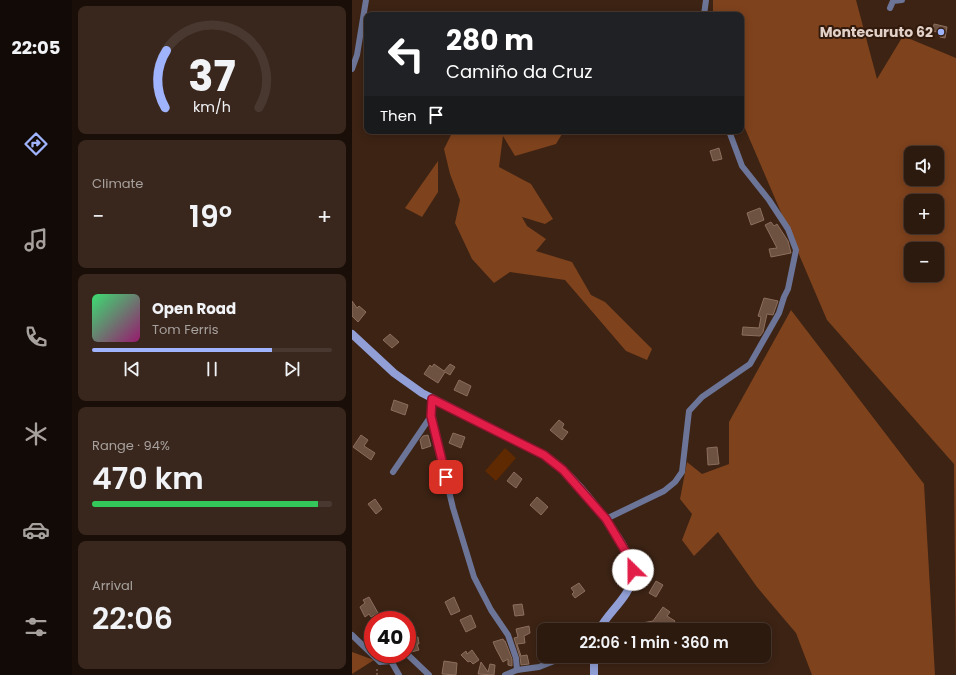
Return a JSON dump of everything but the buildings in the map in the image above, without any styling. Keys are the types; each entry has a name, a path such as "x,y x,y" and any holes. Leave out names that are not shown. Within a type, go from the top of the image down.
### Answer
{"street":[{"path":"364,12 366,0"},
{"path":"704,12 706,0"},
{"path":"890,8 894,1 902,0"},
{"path":"352,69 357,55 364,12"},
{"path":"606,519 664,491 675,482 682,472 689,411 702,397 750,364 779,313 788,289 796,250 788,229 769,200 742,166 730,134"},
{"path":"352,334 394,373 432,399 544,455 563,470 606,519 633,565 633,576 626,592 604,623"},
{"path":"432,399 431,416 453,508 474,577 491,610 508,635 516,658 517,670"},
{"path":"393,472 431,416"},
{"path":"352,635 364,647"},
{"path":"393,663 399,675"},
{"path":"416,663 429,675"},
{"path":"505,675 517,670 539,667 549,663"},
{"path":"594,663 594,675"}],"shaded area":[{"path":"713,0 856,0 877,79 903,36 956,58 956,675 954,464 827,320 744,126 744,12 713,12"},
{"path":"452,134 562,134 556,144 515,156 503,136 499,167 531,184 553,219 545,224 522,217 527,226 546,239 536,251 572,262 591,295 605,302 652,349 647,360 626,351 565,280 510,272 494,283 472,259 455,223 460,200 450,174 444,149"},
{"path":"438,161 438,192 422,217 405,208"},
{"path":"791,310 924,484 935,675 812,675 796,633 757,587 718,532 694,556 682,540 692,514 680,499 687,462 702,474 729,464 729,422"},
{"path":"505,448 516,458 496,481 485,471"},
{"path":"352,652 364,656 364,663 369,663 352,674"}],"place":[{"name":"Montecuruto 62","path":"941,32"}],"route":[{"path":"446,477 431,416 432,399 544,455 554,462 563,470 606,519 630,559 633,565 633,570"}]}
